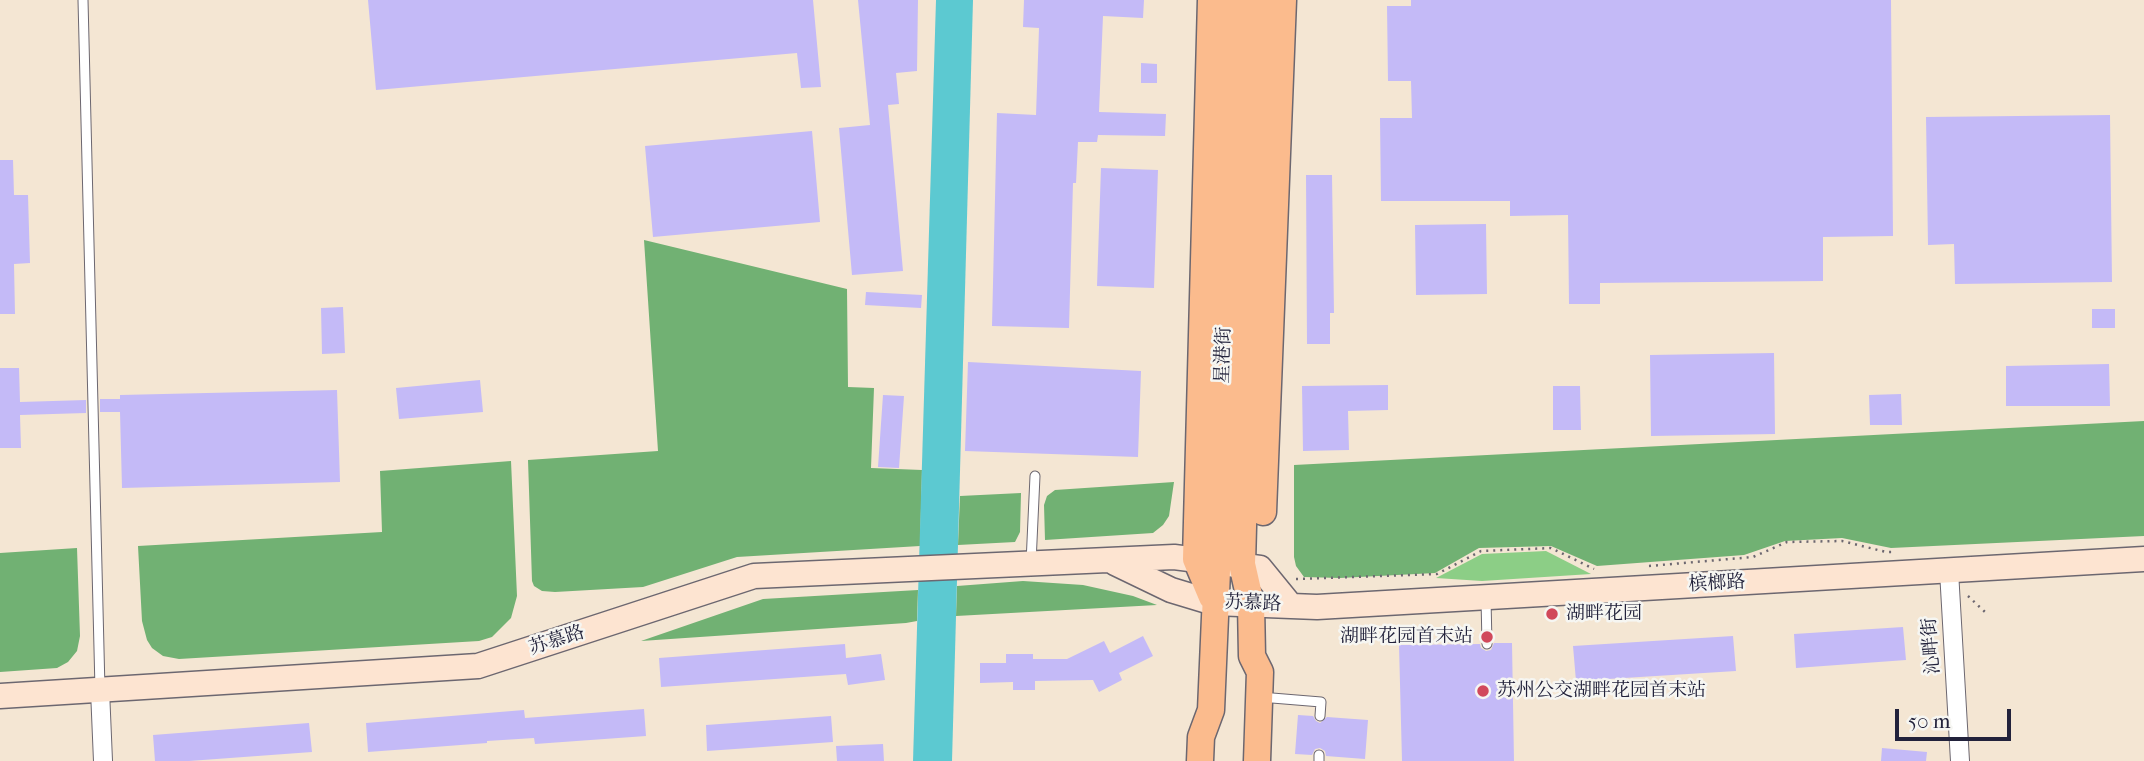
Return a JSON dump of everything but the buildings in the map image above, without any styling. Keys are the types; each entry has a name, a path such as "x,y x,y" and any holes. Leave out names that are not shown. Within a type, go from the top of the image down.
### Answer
{"main road":[{"path":"1211,0 1229,563 1251,604 1252,656 1260,672 1257,761"},
{"name":"星港街","path":"1233,0 1237,329"},
{"name":"星港街","path":"1229,563 1237,329 1257,0"},
{"path":"1218,761 1218,737 1211,710 1214,603 1229,563 1283,0"},
{"name":"苏慕路","path":"0,696 478,667 754,576 1174,557 1229,563 1291,606"},
{"name":"槟榔路","path":"1291,606 1317,607 2144,559"},
{"name":"苏慕路","path":"1109,560 1190,598 1214,603 1291,606"},
{"path":"1241,761 1244,671 1252,656"},
{"path":"1200,761 1201,737 1211,710"}],"street":[{"name":"沁畔街","path":"1949,571 1961,761"},
{"path":"100,691 103,761"}],"lane":[{"path":"83,0 100,691"},
{"path":"1031,564 1035,476"},
{"path":"1486,597 1487,643"},
{"path":"1259,697 1321,702 1320,716"}],"path":[{"path":"1650,566 1753,557 1787,542 1842,541 1886,552 1900,552"},
{"path":"1291,578 1314,580 1437,574 1481,551 1551,548 1596,571"},
{"path":"1968,596 1985,612"}],"green space":[{"path":"644,240 847,289 848,387 874,388 871,468 922,470 920,546 737,557 643,587 555,592 542,591 534,586 528,460 658,451"},
{"path":"2144,421 2144,536 1891,548 1842,538 1785,541 1744,555 1597,566 1551,546 1479,548 1435,573 1340,578 1304,577 1296,566 1294,557 1294,465"},
{"path":"511,461 517,596 511,618 492,637 479,641 179,659 163,656 152,648 147,640 142,621 138,546 382,532 380,471"},
{"path":"1174,482 1169,516 1153,533 1045,540 1044,505 1047,496 1055,490"},
{"path":"1021,493 1020,532 1015,542 958,545 960,496"},
{"path":"77,548 80,636 77,651 68,662 57,668 0,672 0,553"},
{"path":"1546,551 1591,574 1482,581 1436,578 1482,554"},
{"path":"1023,581 1083,585 1133,596 1157,605 956,616 957,586"},
{"path":"918,590 917,621 641,641 763,599"}],"water":[{"path":"936,0 973,0 952,761 913,761"}],"place":[{"name":"湖畔花园","path":"1552,614"},
{"name":"湖畔花园首末站","path":"1487,637"},
{"name":"苏州公交湖畔花园首末站","path":"1483,691"}]}
